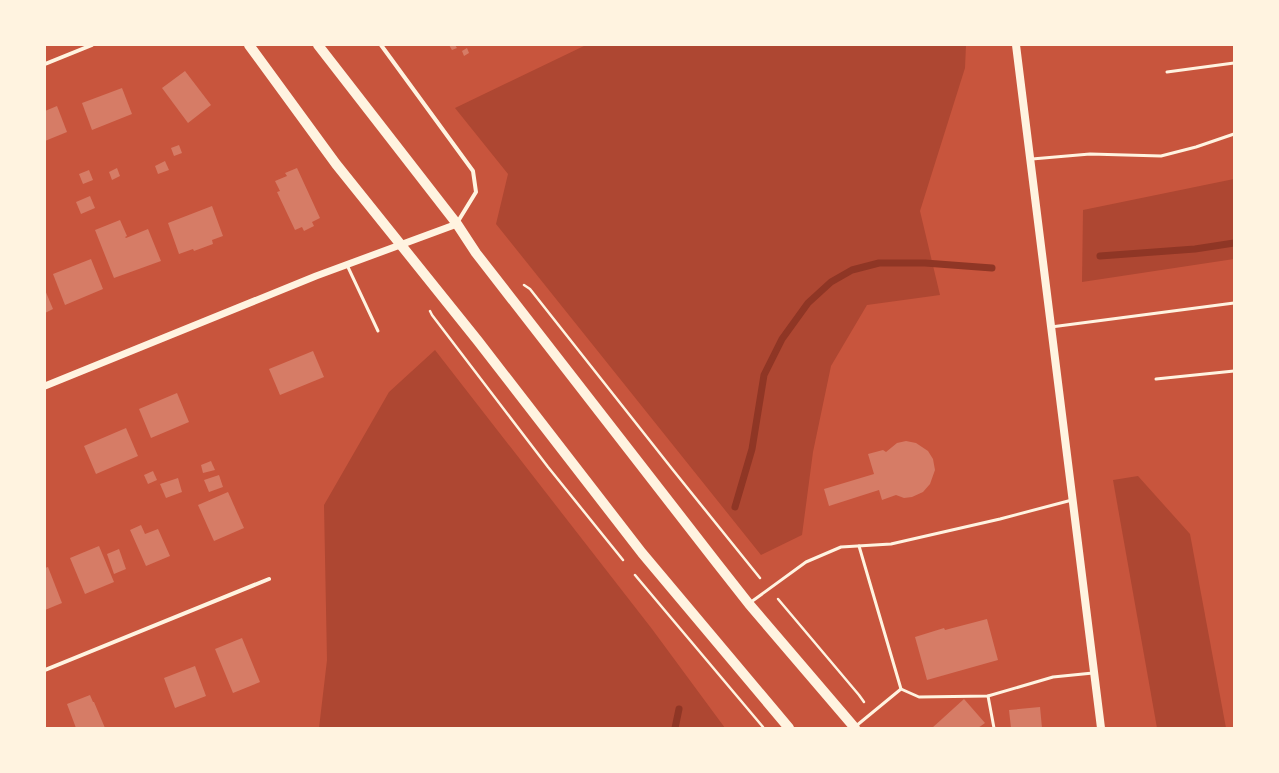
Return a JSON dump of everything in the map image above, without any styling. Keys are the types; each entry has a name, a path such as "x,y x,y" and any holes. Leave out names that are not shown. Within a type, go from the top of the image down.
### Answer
{"main road":[{"path":"249,45 336,164 642,553 789,728"},
{"path":"318,45 457,224 476,253 749,604 855,727"},
{"path":"1016,45 1101,728"}],"street":[{"path":"45,64 92,45"},
{"path":"45,386 347,265 457,224 476,192 473,171 381,45"},
{"path":"45,670 269,579"}],"lane":[{"path":"1167,72 1234,63"},
{"path":"1030,159 1090,154 1162,156 1196,147 1234,134"},
{"path":"347,265 378,331"},
{"path":"1052,327 1234,303"},
{"path":"1156,380 1234,371"},
{"path":"749,604 806,562 841,547 899,542 1024,513 1073,499"},
{"path":"859,546 901,689 919,697 988,696 1053,677 1095,673"},
{"path":"855,727 901,689"},
{"path":"988,696 994,728"}],"path":[{"path":"530,289 736,549 859,695"}],"shaded area":[{"path":"586,45 966,45 965,68 920,211 940,295 867,305 831,366 813,452 802,535 761,555 496,224 508,174 455,108"},
{"path":"1234,179 1234,259 1082,282 1083,210"},
{"path":"435,350 652,629 725,728 319,728 327,660 324,505 389,392"},
{"path":"1138,476 1190,534 1226,728 1157,728 1113,480"}],"building":[{"path":"449,45 455,45 457,48 452,50"},
{"path":"467,48 469,53 464,56 462,51"},
{"path":"185,71 211,105 188,123 162,88"},
{"path":"122,88 132,114 92,130 82,103"},
{"path":"57,106 67,132 45,141 45,111"},
{"path":"179,145 182,153 174,156 171,148"},
{"path":"165,161 169,170 158,174 155,166"},
{"path":"117,168 120,176 112,180 109,172"},
{"path":"297,168 320,218 312,222 314,226 304,231 302,227 295,230 277,192 280,191 275,181 287,176 285,173"},
{"path":"89,170 93,180 83,184 79,174"},
{"path":"90,196 95,208 81,214 76,202"},
{"path":"212,206 223,236 212,240 213,244 194,251 193,249 179,254 168,223"},
{"path":"120,220 127,236 125,237 126,238 148,229 161,261 114,278 95,230"},
{"path":"91,259 103,289 65,305 53,274"},
{"path":"45,290 53,309 45,313"},
{"path":"313,351 324,377 280,395 269,369"},
{"path":"177,393 189,422 151,438 139,409"},
{"path":"126,428 138,456 96,474 84,446"},
{"path":"906,441 916,443 928,451 933,459 935,470 930,484 923,492 912,497 904,498 896,495 882,500 879,490 829,506 824,489 874,474 868,454 883,450 886,452 897,443"},
{"path":"211,461 215,470 203,473 201,465"},
{"path":"153,471 157,480 148,484 144,475"},
{"path":"219,475 223,487 209,492 204,480"},
{"path":"178,478 182,492 166,498 160,484"},
{"path":"228,492 244,528 214,541 198,505"},
{"path":"141,525 145,534 158,529 170,556 146,566 130,530"},
{"path":"99,546 114,582 85,594 70,558"},
{"path":"119,549 126,569 114,574 107,554"},
{"path":"48,567 62,603 45,610 45,568"},
{"path":"987,619 998,660 927,680 915,637 944,628 945,630"},
{"path":"242,638 260,682 233,693 215,649"},
{"path":"195,666 206,696 175,708 164,678"},
{"path":"90,695 105,728 76,728 67,704"},
{"path":"964,699 985,723 978,728 932,728"},
{"path":"1040,707 1042,728 1011,728 1009,710"}],"waterway":[{"path":"1100,256 1195,249 1234,243"},
{"path":"735,507 752,449 764,375 782,339 808,303 831,282 852,270 879,263 925,263 992,268"},
{"path":"675,728 679,709"}]}
